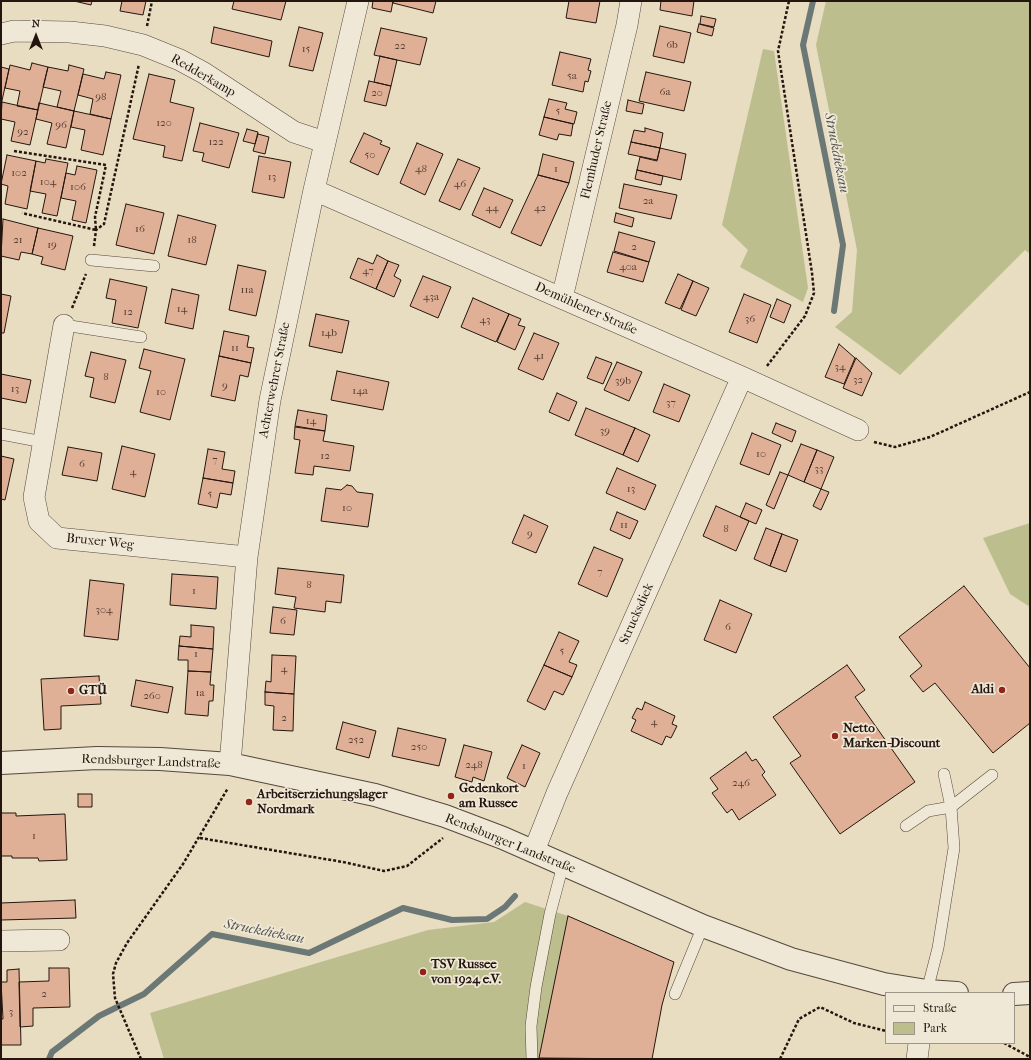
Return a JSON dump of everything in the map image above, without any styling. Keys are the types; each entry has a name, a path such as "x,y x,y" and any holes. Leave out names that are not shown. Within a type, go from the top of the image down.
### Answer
{"street":[{"name":"Achterwehrer Straße","path":"230,764 247,557 270,400 324,142 358,1"},
{"name":"Flemhuder Straße","path":"562,298 627,25 631,1"},
{"name":"Redderkamp","path":"1,34 14,31 70,32 104,36 143,45 180,60 294,132 324,142"},
{"name":"Demühlener Straße","path":"314,190 742,377 858,430"},
{"name":"Bruxer Weg","path":"64,325 34,497 39,521 57,538 247,557"},
{"name":"Strucksdiek","path":"534,851 561,786 742,377"},
{"name":"Rendsburger Landstraße","path":"1,763 97,758 160,759 230,764 375,795 445,816 503,838 703,926 791,959 884,984 927,992"},
{"path":"1,941 59,940"},
{"path":"1015,994 1030,993"},
{"path":"917,1059 919,1044"}],"lane":[{"path":"91,260 154,266"},
{"path":"64,325 141,337"},
{"path":"1,434 43,442"},
{"path":"927,992 938,948 954,848 951,807 944,774"},
{"path":"906,826 928,811 951,807 992,775"},
{"path":"532,1059 531,1026 536,987 550,914 563,865"},
{"path":"675,994 703,926"}],"path":[{"path":"742,377 764,370 805,316 814,293 778,51 789,1"},
{"path":"104,224 143,45"},
{"path":"14,151 106,165 96,216 96,230 22,214"},
{"path":"858,430 874,442 895,447 930,437 1030,392"},
{"path":"141,1059 121,1016 115,998 113,974 116,963 127,943 184,864 228,788"},
{"path":"200,838 384,870 407,866 443,838"},
{"path":"780,1059 799,1019 820,1007 854,1023 885,1031"},
{"path":"1006,1044 1030,1057"}],"green space":[{"path":"826,1 1030,1 1030,254 1025,250 900,375 835,327 852,312 857,250 816,45"},
{"path":"763,49 774,51 808,288 803,302 740,267 748,250 722,225"},
{"path":"1030,523 1030,607 1010,594 983,538"},
{"name":"TSV Russee von 1924 e.V.","path":"525,902 568,916 540,1059 164,1059 150,1013 428,930 494,922"}],"building":[{"path":"74,1 92,1 91,5"},
{"path":"122,1 146,1 143,15 120,11"},
{"path":"234,1 286,1 281,20 232,9"},
{"path":"373,1 393,1 391,12 372,8"},
{"path":"393,1 436,1 433,13 393,3"},
{"path":"569,1 600,1 596,23 566,18"},
{"path":"661,1 694,1 692,16 660,10"},
{"path":"701,16 716,19 714,27 700,24"},
{"path":"699,24 714,28 712,36 697,32"},
{"path":"660,26 691,33 684,63 653,56"},
{"path":"214,27 272,41 269,57 211,43"},
{"path":"299,27 323,33 313,71 289,66"},
{"path":"381,28 427,38 420,65 374,55"},
{"path":"560,52 591,59 588,70 591,71 588,82 585,81 583,92 552,85"},
{"path":"380,56 397,60 391,86 374,82"},
{"path":"32,63 48,67 38,110 17,106 20,91 5,88 10,65 30,70"},
{"path":"69,65 84,69 74,111 57,107 61,91 43,87 48,67 68,71"},
{"path":"1,67 9,69 1,105"},
{"path":"106,72 121,75 111,119 90,114 93,99 78,95 83,74 104,79"},
{"path":"646,72 691,82 684,111 639,101"},
{"path":"149,74 175,80 170,102 194,108 182,161 163,157 165,146 133,139"},
{"path":"369,81 391,86 386,106 364,101"},
{"path":"549,99 567,103 565,109 577,112 574,124 544,117"},
{"path":"628,100 644,104 642,114 626,111"},
{"path":"2,102 38,110 30,145 11,141 15,122 1,119"},
{"path":"39,103 74,111 66,148 47,144 52,123 36,119"},
{"path":"74,111 111,119 103,155 81,150 85,130 71,127"},
{"path":"544,117 573,124 571,136 559,134 557,140 539,135"},
{"path":"200,123 239,133 229,168 202,161 204,153 193,151"},
{"path":"645,128 663,133 660,148 631,142 634,130 645,132"},
{"path":"247,129 258,132 255,144 243,141"},
{"path":"364,133 382,141 380,144 390,148 378,175 350,162"},
{"path":"258,134 269,137 265,154 253,151"},
{"path":"631,142 660,148 657,160 628,154"},
{"path":"417,143 443,154 425,195 400,183"},
{"path":"660,148 686,154 681,180 637,170 640,157 657,161"},
{"path":"543,154 574,162 569,183 538,175"},
{"path":"7,155 36,161 27,209 5,204 8,186 1,184"},
{"path":"259,156 291,162 284,198 252,192"},
{"path":"46,159 68,163 57,216 42,213 46,194 30,191 36,161 45,163"},
{"path":"458,159 480,168 460,210 439,201"},
{"path":"77,166 97,170 86,223 72,220 76,201 61,198 66,173 75,175"},
{"path":"637,170 663,176 661,185 635,179"},
{"path":"538,175 569,183 541,246 511,233"},
{"path":"624,184 677,195 671,219 619,208"},
{"path":"484,188 513,200 500,228 472,215"},
{"path":"126,204 164,213 154,254 116,245"},
{"path":"616,213 634,218 632,227 614,222"},
{"path":"178,215 216,225 206,265 168,256"},
{"path":"3,219 38,228 32,254 21,252 19,260 1,256"},
{"path":"38,228 73,236 65,270 41,264 43,257 32,254"},
{"path":"619,232 655,242 649,262 614,251"},
{"path":"613,252 649,262 643,282 607,272"},
{"path":"377,255 388,261 376,289 350,278 358,258 373,264"},
{"path":"388,261 399,265 394,276 401,280 394,297 376,289"},
{"path":"238,265 266,271 256,316 229,310"},
{"path":"678,274 693,281 680,309 665,303"},
{"path":"423,276 451,287 438,318 410,306"},
{"path":"110,279 147,287 138,328 112,323 116,300 106,298"},
{"path":"693,281 709,288 696,316 681,310"},
{"path":"172,289 199,295 193,329 165,323"},
{"path":"1,294 11,296 4,333 1,333"},
{"path":"744,294 771,305 757,343 729,332"},
{"path":"473,298 509,314 496,342 461,327"},
{"path":"777,299 791,305 784,323 770,317"},
{"path":"316,314 349,321 342,353 309,346"},
{"path":"509,314 521,319 518,325 525,327 515,350 497,342"},
{"path":"224,331 249,336 247,347 254,348 251,363 219,356"},
{"path":"534,333 559,343 543,380 518,369"},
{"path":"839,344 855,358 844,384 825,377"},
{"path":"144,349 185,359 170,420 140,412 151,371 139,368"},
{"path":"91,352 126,360 115,403 90,397 94,378 85,376"},
{"path":"219,356 251,363 248,377 240,375 235,401 211,396"},
{"path":"596,357 612,363 603,384 587,378"},
{"path":"856,358 872,373 862,396 843,388"},
{"path":"617,362 642,372 629,401 604,390"},
{"path":"337,371 389,382 383,410 331,400"},
{"path":"1,374 31,380 26,403 1,398"},
{"path":"664,384 690,395 679,422 653,412"},
{"path":"557,393 577,402 569,421 549,412"},
{"path":"586,408 635,428 623,455 575,435"},
{"path":"298,410 327,415 325,431 295,426"},
{"path":"776,423 796,431 792,442 772,433"},
{"path":"295,427 325,431 323,441 354,446 350,471 314,466 313,475 295,473 300,440 294,439"},
{"path":"635,428 650,435 638,462 623,455"},
{"path":"752,433 781,445 769,475 740,464"},
{"path":"801,444 817,450 804,482 788,475"},
{"path":"122,446 155,454 145,497 112,489"},
{"path":"68,447 102,453 97,481 62,475"},
{"path":"208,449 225,452 222,469 235,471 233,483 203,478"},
{"path":"817,450 834,457 821,489 804,482"},
{"path":"1,456 14,459 5,500 1,499"},
{"path":"617,468 656,485 645,510 606,493"},
{"path":"780,472 788,475 774,509 766,505"},
{"path":"203,478 233,483 231,495 220,493 217,508 198,504"},
{"path":"347,485 352,486 357,492 373,494 368,527 321,521 326,488 341,490"},
{"path":"821,489 829,492 821,510 813,506"},
{"path":"746,503 762,510 756,524 740,517"},
{"path":"716,506 749,521 736,551 703,536"},
{"path":"617,512 638,521 630,539 610,530"},
{"path":"524,515 548,526 536,553 512,543"},
{"path":"766,528 782,534 770,566 754,559"},
{"path":"782,534 798,540 786,572 770,566"},
{"path":"594,547 623,559 607,597 578,584"},
{"path":"278,568 344,575 341,603 326,601 325,612 294,608 296,597 275,594"},
{"path":"172,574 218,577 216,609 170,605"},
{"path":"90,580 124,584 118,640 84,636"},
{"path":"964,586 1030,668 1030,723 993,753 935,683 923,692 910,676 922,666 899,637"},
{"path":"720,600 752,614 736,653 704,640"},
{"path":"273,607 297,610 294,635 270,633"},
{"path":"191,625 214,627 213,649 179,646 180,636 191,637"},
{"path":"559,632 579,641 569,662 577,665 572,677 544,665"},
{"path":"179,646 213,649 211,672 188,671 188,660 178,660"},
{"path":"272,655 296,656 294,694 265,692 266,681 271,682"},
{"path":"544,665 572,677 563,695 554,691 545,710 527,701"},
{"name":"Netto Marken-Discount","path":"847,665 865,690 855,697 915,782 840,834 790,763 801,756 773,717"},
{"path":"188,671 211,672 210,685 214,685 213,701 209,701 208,716 185,714"},
{"name":"GTÜ","path":"99,676 101,704 61,706 61,729 44,730 41,679"},
{"path":"136,680 173,687 168,713 131,706"},
{"path":"265,692 294,694 293,731 273,730 274,706 265,705"},
{"path":"645,702 675,716 672,724 677,726 671,738 666,736 662,745 631,731 636,720 632,718 637,708 642,710"},
{"path":"343,722 376,731 369,758 336,749"},
{"path":"398,728 446,739 439,766 392,756"},
{"path":"464,745 492,752 484,781 473,777 472,782 455,777"},
{"path":"522,745 540,753 525,787 507,778"},
{"path":"746,752 752,761 756,759 765,772 762,775 776,795 739,820 732,809 727,813 712,793 718,789 710,778"},
{"path":"78,794 92,794 92,807 78,807"},
{"path":"1,813 16,813 16,816 65,814 67,860 39,861 38,858 12,858 12,856 1,856"},
{"path":"75,900 76,918 1,920 1,903"},
{"path":"568,916 674,962 662,1005 652,1059 539,1058"},
{"path":"49,968 69,968 70,1007 33,1008 33,1026 20,1027 19,982 49,981"},
{"path":"19,969 21,1045 1,1045 1,1019 3,1019 1,982 7,982 7,970"}],"waterway":[{"name":"Struckdieksau","path":"813,1 803,45 843,245 834,311"},
{"name":"Struckdieksau","path":"49,1059 52,1052 99,1016 144,994 212,934 309,953 403,908 452,920 487,919 505,907 515,896"}],"place":[{"name":"Aldi","path":"1002,690"},
{"name":"GTÜ","path":"71,691"},
{"name":"Netto Marken-Discount","path":"835,736"},
{"name":"Gedenkort am Russee","path":"451,796"},
{"name":"Arbeitserziehungslager Nordmark","path":"249,802"},
{"name":"TSV Russee von 1924 e.V.","path":"423,972"}]}
